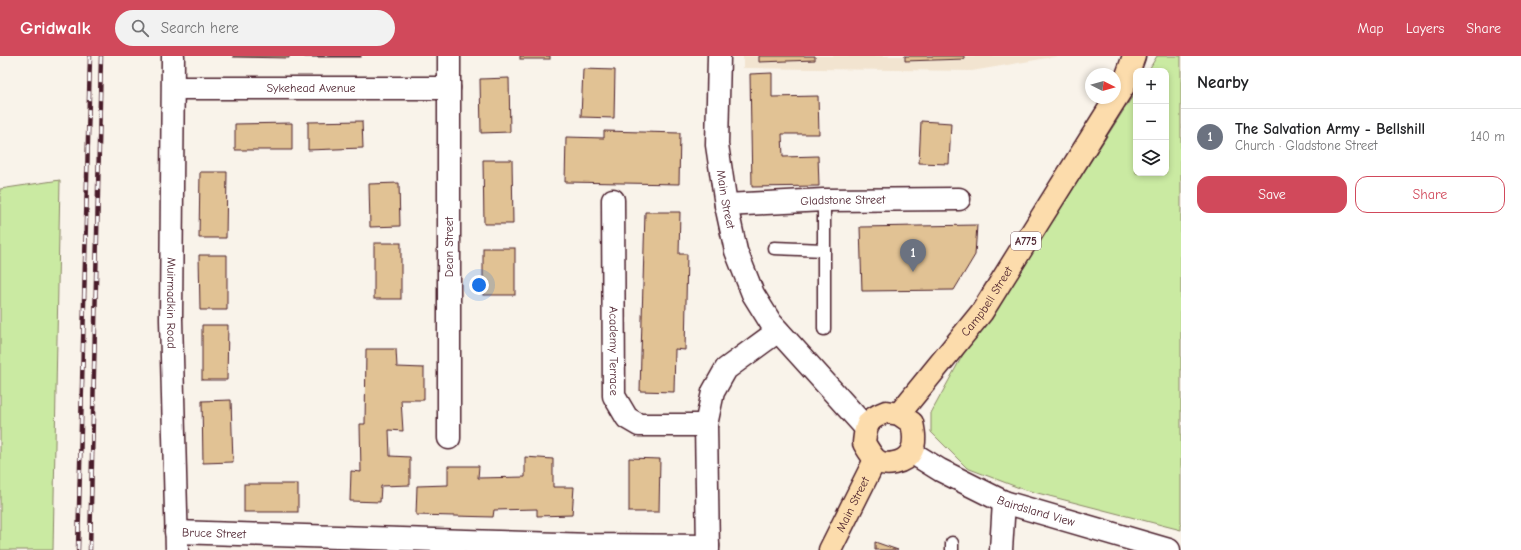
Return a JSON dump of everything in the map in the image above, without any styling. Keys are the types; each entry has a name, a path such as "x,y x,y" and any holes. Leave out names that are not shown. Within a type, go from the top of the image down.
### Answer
{"main road":[{"name":"Campbell Street","path":"899,414 982,312 1123,87 1134,56"},
{"path":"886,412 899,414 912,424 915,437 911,452 904,459 893,464 884,464 876,460 864,443 866,428 874,416 886,412"},
{"name":"Main Street","path":"830,550 876,460"}],"street":[{"name":"Muirmadkin Road","path":"173,56 174,88 171,319 176,541"},
{"name":"Dean Street","path":"449,56 449,438"},
{"name":"Main Street","path":"719,56 717,145 726,205 736,252 751,287 771,323 866,428"},
{"name":"Sykehead Avenue","path":"174,88 449,88"},
{"name":"Gladstone Street","path":"726,205 824,200 959,199"},
{"name":"Academy Terrace","path":"613,200 614,396 626,418 639,425 706,424"},
{"path":"708,548 706,424 713,392 726,369 778,331"},
{"name":"Bairdsland View","path":"911,452 940,470 1004,502 1169,550"},
{"path":"1001,550 1004,502"},
{"name":"Bruce Street","path":"176,541 708,548"}],"lane":[{"path":"824,200 824,329"},
{"path":"774,248 824,250"}],"shaded area":[{"path":"743,56 1059,56 972,71 743,68"}],"green space":[{"path":"1157,56 1181,56 1181,530 1022,489 967,468 931,432 931,413 966,349 1032,253 1133,96 1133,176 1169,176 1169,68 1150,68"},
{"path":"60,180 53,550 0,550 0,189"}],"building":[{"path":"289,56 289,58 233,57"},
{"path":"361,56 361,57 305,57"},
{"path":"520,56 550,56 550,59 520,59"},
{"path":"759,56 815,56 815,60 759,62"},
{"path":"905,56 964,56 964,59 905,61"},
{"path":"583,69 615,70 614,118 581,117"},
{"path":"772,73 772,97 818,96 819,134 782,134 783,157 818,156 819,186 752,187 750,74"},
{"path":"509,78 510,132 481,133 480,79"},
{"path":"362,121 363,148 308,150 308,122"},
{"path":"921,121 951,123 949,164 919,163"},
{"path":"292,123 292,150 235,150 235,124"},
{"path":"604,131 680,133 679,184 565,182 566,137 604,138"},
{"path":"483,160 512,160 513,224 484,224"},
{"path":"200,172 227,172 226,238 199,238"},
{"path":"399,183 400,226 370,227 369,184"},
{"path":"645,212 680,212 679,254 687,254 685,350 675,349 674,392 640,391"},
{"path":"977,225 975,255 954,290 862,291 860,227"},
{"path":"374,243 401,243 401,299 374,299"},
{"path":"483,248 515,248 515,295 483,295"},
{"path":"199,255 227,255 227,310 200,310"},
{"path":"202,325 228,325 227,380 202,380"},
{"path":"366,349 396,349 397,367 424,368 424,400 401,400 403,431 389,430 390,456 410,457 410,485 381,486 380,502 350,501 351,471 361,472 360,424 365,424"},
{"path":"231,400 233,462 203,463 202,401"},
{"path":"525,457 553,459 553,487 574,487 572,515 537,516 537,509 494,510 493,517 416,515 417,486 448,485 448,466 479,466 478,478 525,477"},
{"path":"629,458 660,459 659,512 629,512"},
{"path":"244,484 298,484 298,512 244,512"},
{"path":"875,542 898,550 875,550"}],"railway":[{"path":"78,550 90,56"},
{"path":"90,550 101,56"}],"place":[{"name":"The Salvation Army - Bellshill","path":"913,272"}]}
